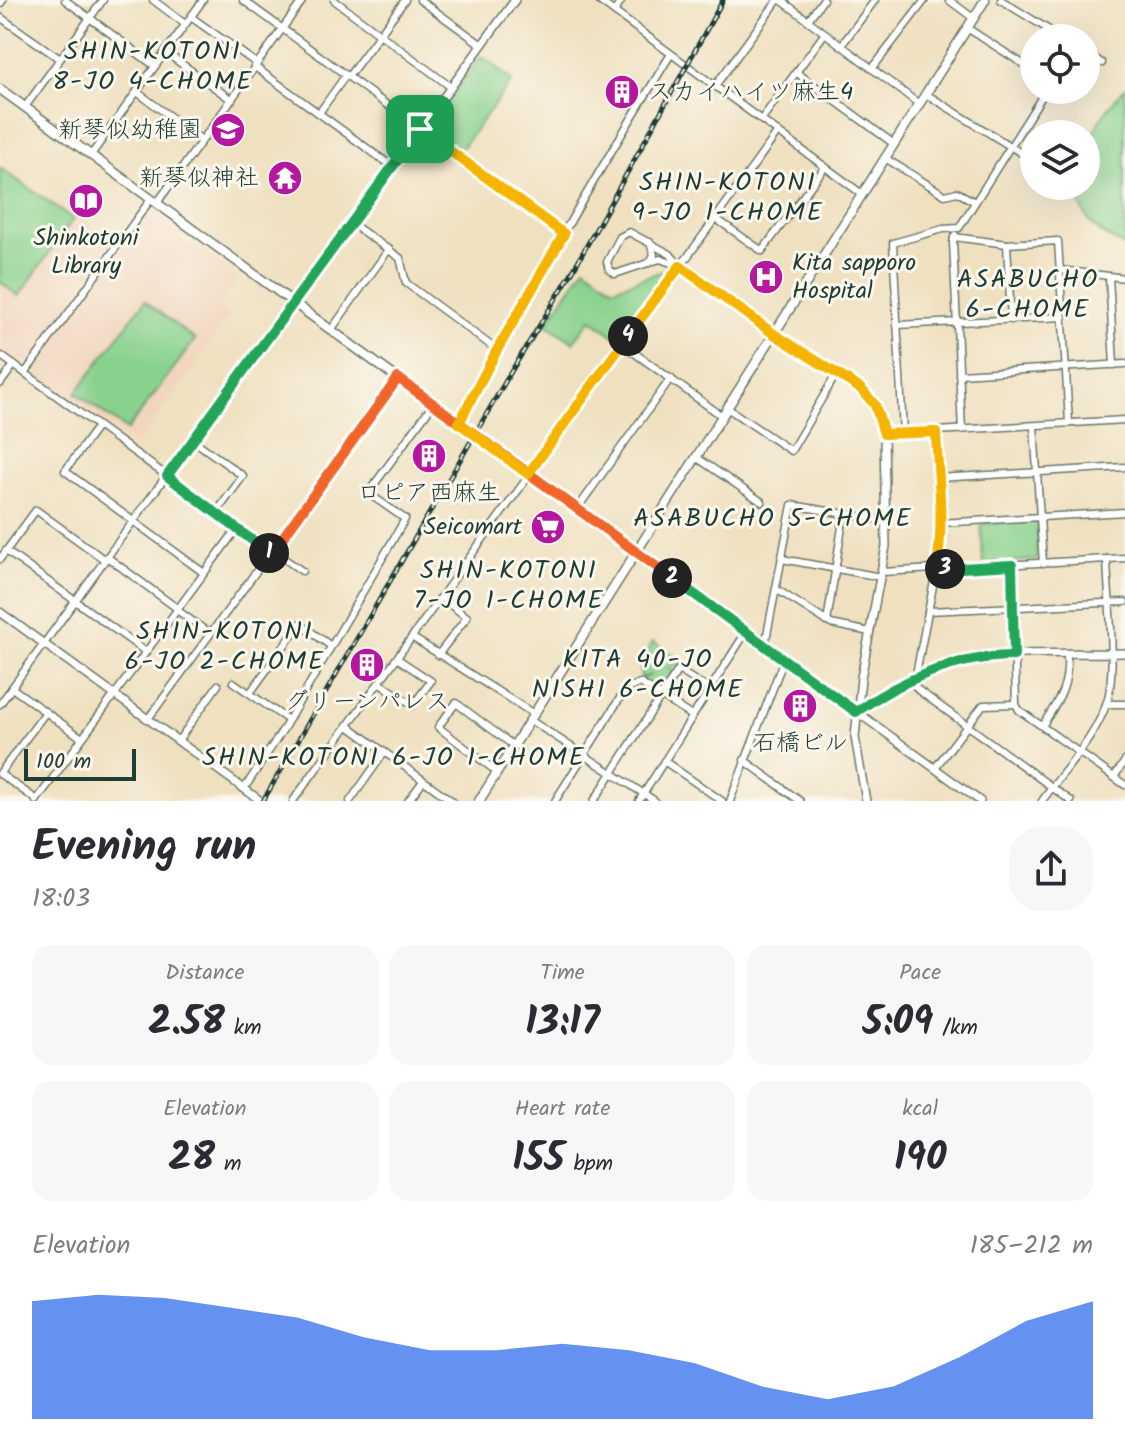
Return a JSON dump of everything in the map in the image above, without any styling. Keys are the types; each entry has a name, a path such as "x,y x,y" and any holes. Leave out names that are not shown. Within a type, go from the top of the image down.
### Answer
{"main road":[{"path":"479,801 985,0"},
{"path":"1,93 25,107 636,552"}],"street":[{"path":"65,0 155,66"},
{"path":"25,107 103,0"},
{"path":"153,0 185,24"},
{"path":"91,155 203,0"},
{"path":"243,0 564,234"},
{"path":"25,373 232,100 303,0"},
{"path":"334,0 451,87"},
{"path":"319,113 405,0"},
{"path":"420,0 482,45"},
{"path":"598,0 862,194"},
{"path":"614,12 622,0"},
{"path":"715,86 779,0 919,104"},
{"path":"808,20 823,0"},
{"path":"841,46 875,0"},
{"path":"872,69 925,0"},
{"path":"949,0 973,18"},
{"path":"1001,0 1040,24"},
{"path":"0,704 482,45 511,1"},
{"path":"0,17 60,59"},
{"path":"191,17 393,167"},
{"path":"967,28 1020,62"},
{"path":"761,120 825,33"},
{"path":"165,52 232,100"},
{"path":"459,423 497,350 622,132 671,54"},
{"path":"796,72 894,144"},
{"path":"137,92 202,140"},
{"path":"926,94 1020,153"},
{"path":"962,430 954,237 1037,104"},
{"path":"293,801 778,132"},
{"path":"885,158 945,195 957,192 975,202"},
{"path":"715,218 762,251 825,167"},
{"path":"351,223 400,258 406,283 497,350"},
{"path":"903,433 893,243 943,229 959,228"},
{"path":"680,266 670,254 634,233 625,233 620,237 607,266 619,275 664,259 680,266 774,334 837,373 869,397 879,415 884,434 887,521 881,574 856,712 855,737 866,801"},
{"path":"954,237 1007,244 1058,241 1069,423"},
{"path":"649,263 654,255 650,242"},
{"path":"1007,244 1011,320"},
{"path":"331,330 389,249"},
{"path":"1060,270 1125,278"},
{"path":"1109,277 1114,365"},
{"path":"897,325 1063,317"},
{"path":"622,344 724,412 791,451 837,373"},
{"path":"0,355 236,530 302,571"},
{"path":"959,374 1125,364"},
{"path":"0,384 14,365"},
{"path":"148,719 398,378"},
{"path":"577,509 671,378"},
{"path":"244,789 288,720 405,519 368,493 433,404"},
{"path":"884,434 1125,420"},
{"path":"98,426 65,471 204,573"},
{"path":"1034,426 1043,563"},
{"path":"936,432 940,550 914,680 918,690 1071,801"},
{"path":"193,440 243,476 216,513"},
{"path":"696,457 762,502"},
{"path":"938,478 1125,467"},
{"path":"765,645 792,505 887,521"},
{"path":"0,559 36,510 210,634"},
{"path":"940,523 1125,512"},
{"path":"827,622 844,514"},
{"path":"46,712 0,774 36,800 236,530"},
{"path":"6,551 146,652"},
{"path":"636,552 980,801"},
{"path":"782,559 881,574 1125,558"},
{"path":"1042,801 1096,726 1106,704 1111,676 1107,559"},
{"path":"1012,565 1016,704"},
{"path":"776,589 827,622 870,632"},
{"path":"438,655 467,617 441,598"},
{"path":"928,611 1125,602"},
{"path":"0,612 261,801"},
{"path":"250,693 300,624 331,646"},
{"path":"639,801 746,632"},
{"path":"413,638 655,801"},
{"path":"856,712 879,695 962,662 1014,656 1125,653"},
{"path":"1042,726 1067,682 1067,655"},
{"path":"380,683 413,705 431,681 398,659"},
{"path":"730,801 784,659"},
{"path":"594,801 678,670 709,689"},
{"path":"233,682 288,720"},
{"path":"555,801 625,690 640,683 692,716"},
{"path":"178,741 218,685"},
{"path":"12,688 82,738"},
{"path":"497,772 438,727 456,703 514,746"},
{"path":"935,768 983,705 1016,704 1125,785"},
{"path":"1106,704 1125,704"},
{"path":"347,725 452,801"},
{"path":"350,801 384,753"},
{"path":"744,760 800,801"},
{"path":"664,761 722,801"},
{"path":"1114,777 1125,761"},
{"path":"408,801 423,781"}],"shaded area":[{"path":"0,164 113,242 25,363 0,347"},
{"path":"147,216 238,279 219,305 231,315 136,445 35,374 34,369"}],"green space":[{"path":"480,58 512,81 460,150 430,130 430,125"},
{"path":"1125,88 1125,246 1092,224 1080,200 1100,200 1100,122"},
{"path":"0,168 73,219 19,296 0,282"},
{"path":"585,267 614,288 665,270 668,272 617,338 591,319 573,342 546,324"},
{"path":"145,301 195,340 127,430 76,393"},
{"path":"1035,520 1037,560 983,563 981,524"},
{"path":"653,642 685,663 668,668 673,672 659,692 640,680 651,675 641,678 640,662"}],"railway":[{"path":"263,801 512,370 571,274 723,0"}],"place":[{"name":"スカイハイツ麻生4","path":"622,92"},
{"name":"新琴似幼稚園","path":"228,130"},
{"name":"新琴似神社","path":"285,178"},
{"name":"Shinkotoni Library","path":"86,201"},
{"name":"Kita sapporo Hospital","path":"766,277"},
{"name":"ロピア西麻生","path":"429,456"},
{"name":"Seicomart","path":"548,527"},
{"name":"グリーンパレス","path":"367,665"},
{"name":"石橋ビル","path":"800,706"}],"district":[{"name":"SHIN-KOTONI 8-JO 4-CHOME","path":"153,67"},
{"name":"SHIN-KOTONI 9-JO 1-CHOME","path":"728,198"},
{"name":"ASABUCHO 6-CHOME","path":"1028,295"},
{"name":"ASABUCHO 5-CHOME","path":"773,519"},
{"name":"SHIN-KOTONI 7-JO 1-CHOME","path":"509,586"},
{"name":"SHIN-KOTONI 6-JO 2-CHOME","path":"225,647"},
{"name":"KITA 40-JO NISHI 6-CHOME","path":"638,675"},
{"name":"SHIN-KOTONI 6-JO 1-CHOME","path":"394,758"}],"route":[{"path":"420,129 167,476 171,481 270,554 398,378 459,423 765,645 856,712 879,695 939,670 983,658 1014,656 1012,565 936,570 940,550 936,432 884,434 875,405 861,389 774,334 680,266 625,339 528,474 459,423 564,234 420,129"}]}
